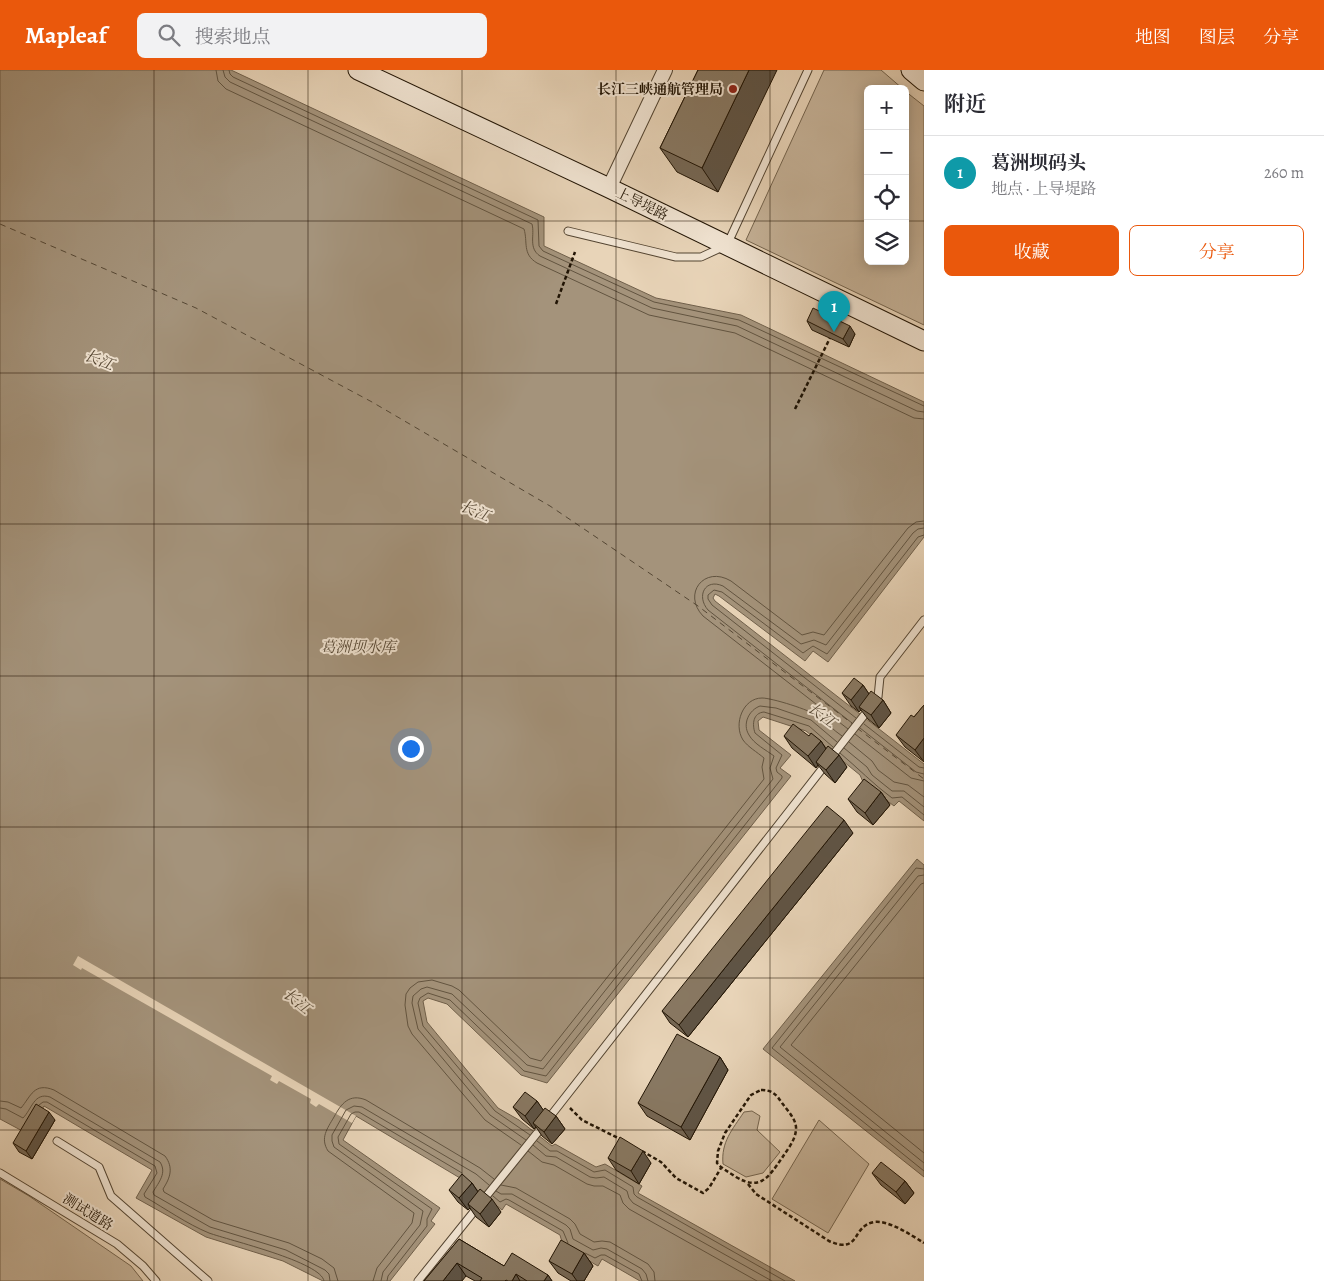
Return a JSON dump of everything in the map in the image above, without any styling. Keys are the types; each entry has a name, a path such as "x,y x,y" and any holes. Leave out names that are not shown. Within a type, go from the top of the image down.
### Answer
{"street":[{"name":"上导堤路","path":"358,70 383,75 609,188 924,341"},
{"path":"609,188 665,70"},
{"path":"911,70 924,81"}],"lane":[{"path":"568,230 676,257 701,257 727,245 808,70"},
{"path":"418,1281 563,1100 863,717 878,697 880,677 924,620"},
{"path":"57,1141 99,1167 111,1196 203,1280"},
{"name":"测试道路","path":"0,1173 117,1244 143,1266 156,1281"}],"path":[{"path":"556,304 575,252"},
{"path":"795,409 830,338"},
{"path":"748,1184 755,1183 771,1174 791,1144 796,1130 794,1121 776,1094 769,1090 761,1090 751,1095 725,1133 718,1151 717,1163 722,1168 748,1184 756,1194 829,1241 840,1246 846,1246 852,1242 864,1226 874,1222 884,1223 906,1231 924,1243"},
{"path":"563,1100 582,1120 624,1140"},
{"path":"638,1149 661,1162 676,1178 703,1193 709,1188 722,1168"}],"shaded area":[{"path":"824,70 881,70 898,85 864,85 864,265 909,265 909,94 924,106 924,325 746,240"},
{"path":"752,1111 760,1116 757,1130 780,1152 763,1173 746,1177 723,1164 723,1156 728,1136 735,1125 744,1112"},
{"path":"819,1120 869,1164 828,1233 772,1199"},
{"path":"0,1179 29,1196 131,1266 143,1281 0,1281"}],"water":[{"name":"葛洲坝水库","path":"0,70 231,70 544,217 544,246 656,298 741,315 924,402 924,537 828,662 813,651 805,661 719,596 715,594 713,598 924,764 924,821 899,801 894,806 863,782 860,775 806,731 763,717 758,721 759,730 791,755 780,768 791,776 547,1083 521,1075 447,1004 428,998 423,1001 427,1022 498,1108 519,1120 552,1146 555,1144 596,1167 605,1164 642,1186 638,1193 795,1281 640,1281 602,1259 598,1266 563,1246 560,1235 506,1204 502,1210 470,1184 356,1116 343,1140 440,1208 431,1221 435,1224 390,1281 323,1281 283,1261 206,1237 136,1198 152,1170 44,1106 28,1134 0,1119"},
{"path":"917,859 924,865 924,1177 763,1049"}],"pier":[{"path":"78,956 356,1116 352,1123 319,1104 316,1107 310,1103 311,1099 279,1081 277,1084 270,1080 272,1076 82,968 81,970 73,965"}],"building":[{"path":"698,70 749,70 702,168 660,148"},
{"path":"813,308 850,326 843,339 807,321"},
{"path":"854,678 863,685 851,700 842,693"},
{"path":"871,691 883,700 871,715 859,707"},
{"path":"924,705 924,738 915,750 896,735 911,715 914,717"},
{"path":"793,724 809,736 811,733 821,741 808,756 784,736"},
{"path":"828,746 839,755 826,770 816,762"},
{"path":"864,779 881,792 865,813 848,799"},
{"path":"827,806 844,820 679,1025 662,1011"},
{"path":"677,1034 720,1057 681,1127 638,1103"},
{"path":"525,1092 537,1101 525,1116 513,1107"},
{"path":"36,1104 49,1112 26,1151 13,1143"},
{"path":"545,1108 556,1116 544,1132 533,1123"},
{"path":"620,1137 643,1151 631,1171 608,1158"},
{"path":"881,1162 905,1181 896,1192 872,1173"},
{"path":"462,1174 472,1183 459,1198 449,1190"},
{"path":"480,1189 492,1199 480,1214 468,1204"},
{"path":"459,1239 504,1266 512,1253 548,1275 544,1281 527,1281 516,1274 512,1281 480,1281 482,1278 457,1263 443,1281 424,1281"},
{"path":"561,1240 584,1253 572,1274 549,1261"}],"ferry route":[{"path":"0,224 196,308 372,402 550,506 698,606 854,725"},
{"path":"857,728 924,779"}],"place":[{"name":"长江三峡通航管理局","path":"733,89"},
{"name":"葛洲坝码头","path":"834,332"}],"water label":[{"name":"长江","path":"99,360"},
{"name":"长江","path":"475,511"},
{"name":"长江","path":"822,715"},
{"name":"长江","path":"297,1001"}]}
